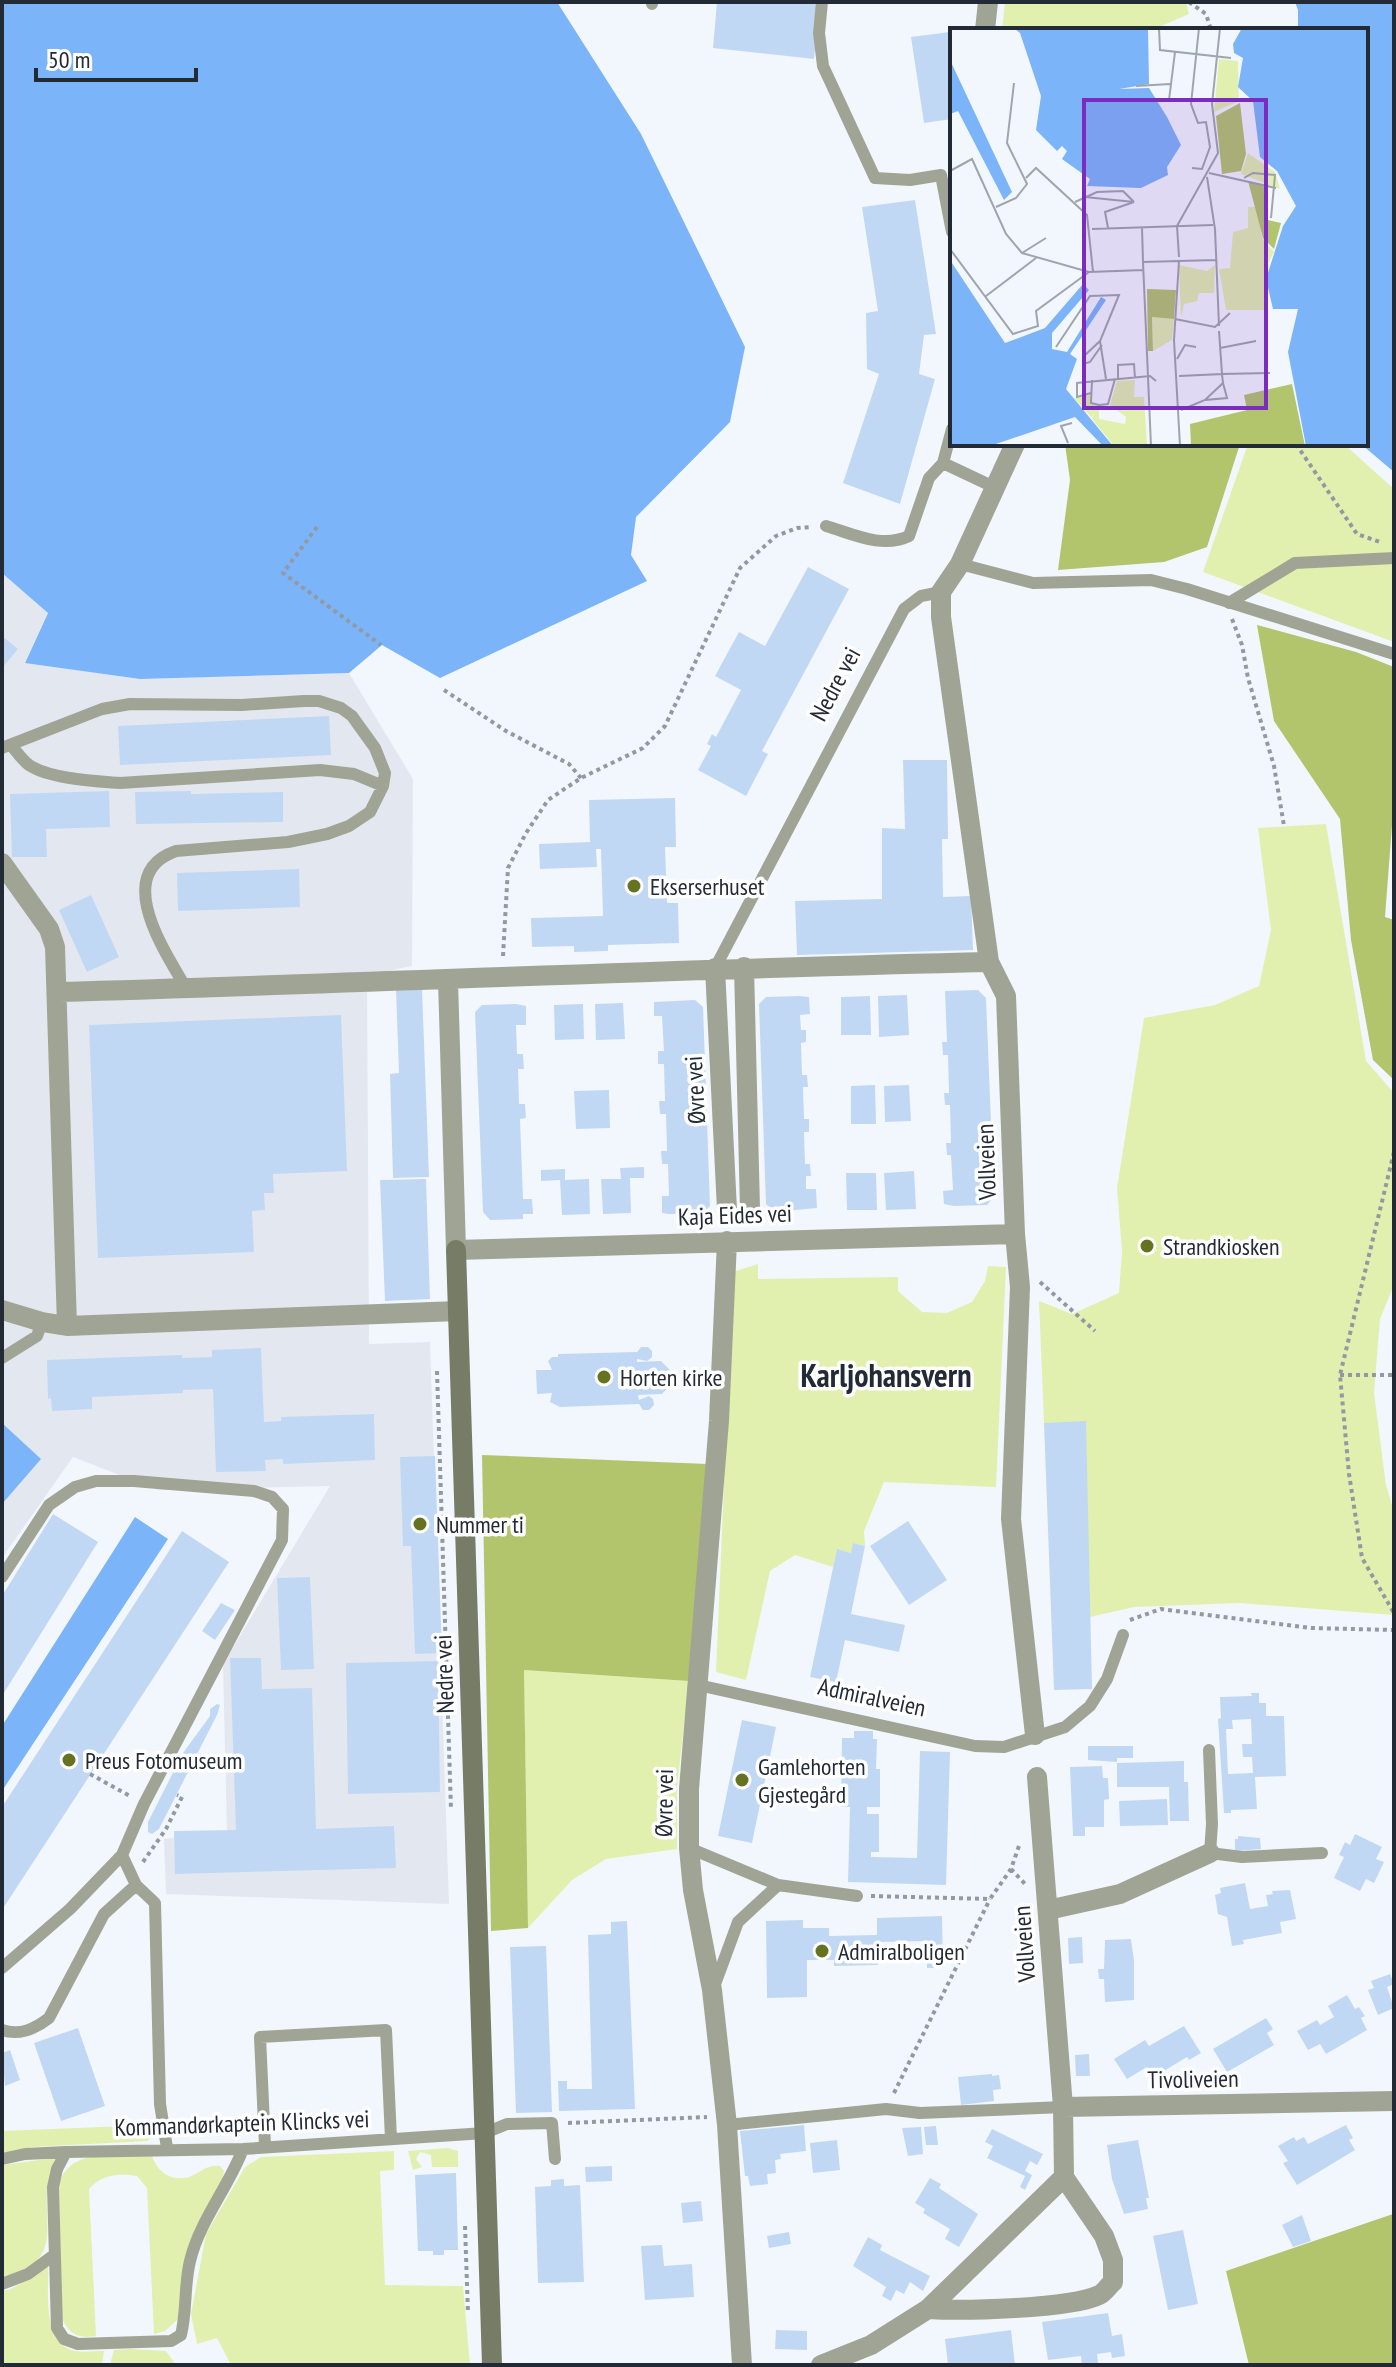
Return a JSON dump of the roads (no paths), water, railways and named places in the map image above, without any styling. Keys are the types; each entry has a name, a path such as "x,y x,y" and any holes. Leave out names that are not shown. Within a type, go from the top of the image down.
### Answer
{"main road":[{"name":"Nedre vei","path":"456,1250 492,2365"}],"street":[{"path":"985,28 988,2"},
{"path":"941,592 960,564 1014,446"},
{"name":"Vollveien","path":"941,592 941,617 989,962 1006,996 1015,1234 1020,1287 1011,1519 1035,1735"},
{"path":"2,863 49,929 55,947 59,992 67,1326"},
{"path":"59,992 744,967 989,962"},
{"path":"744,967 750,1209"},
{"name":"Øvre vei","path":"715,968 727,1210"},
{"name":"Nedre vei","path":"448,980 456,1250"},
{"name":"Kaja Eides vei","path":"456,1250 1015,1234"},
{"name":"Øvre vei","path":"727,1241 719,1421 689,1789 689,1848 693,1890 712,1990 726,2120 742,2365"},
{"path":"2,1310 67,1326 458,1311"},
{"name":"Vollveien","path":"1037,1777 1063,2107"},
{"path":"1048,1910 1120,1894 1210,1853"},
{"name":"Tivoliveien","path":"1063,2107 1394,2101"},
{"path":"928,2309 955,2311 1076,2302 1101,2295 1113,2282 1113,2260 1104,2236 1064,2177 1063,2107"},
{"path":"821,2365 871,2345 928,2309 1064,2177"}],"lane":[{"path":"822,2 819,33 823,66 875,178 910,180 941,175 950,222"},
{"path":"826,526 879,542 897,542 909,536 929,478 943,463 950,437"},
{"path":"943,463 996,488"},
{"path":"1227,602 1295,563 1394,558"},
{"path":"960,564 1033,583 1151,580 1394,654"},
{"name":"Nedre vei","path":"715,968 904,609 921,596 941,592"},
{"path":"186,988 157,940 146,909 147,880 159,860 176,851 288,842 349,826 370,812 383,786 383,765 363,729 341,708 319,701 227,706 161,703 90,711 7,747 37,769 99,782 320,770 354,774 383,786"},
{"path":"2,1358 37,1336 42,1322"},
{"path":"2,1577 49,1505 75,1487 96,1481 134,1481 254,1491 272,1497 283,1509 282,1540 144,1804 122,1855 70,1909 2,1968"},
{"name":"Admiralveien","path":"698,1685 975,1746 1004,1747 1065,1727 1090,1706 1107,1679 1123,1635"},
{"path":"1209,1750 1210,1853 1242,1857 1322,1853"},
{"path":"689,1848 778,1885 857,1896"},
{"path":"122,1855 134,1881 155,1903 160,2104 167,2148"},
{"path":"2,2030 13,2034 24,2032 38,2027 49,2018 104,1914 134,1881"},
{"path":"712,1990 738,1922 778,1885"},
{"path":"265,2146 260,2037 386,2030 391,2139"},
{"path":"726,2120 886,2109 920,2113 1063,2107"},
{"name":"Kommandørkaptein Klincks vei","path":"2,2159 25,2154 66,2152 243,2149 485,2133 507,2124 552,2123 555,2159"},
{"path":"66,2152 57,2169 53,2187 57,2328 64,2339 78,2344 171,2341 181,2335 190,2262 203,2224 234,2173 243,2149"},
{"path":"2,2284 28,2274 54,2255"}],"water":[{"path":"2,2 557,2 641,134 745,347 730,422 636,517 631,555 647,581 440,678 382,645 349,673 140,679 25,663 48,613 2,573"},
{"path":"1295,2 1394,2 1394,472 1363,446 1368,446 1368,28 1298,28"},
{"path":"2,1423 41,1459 2,1504"},
{"path":"135,1517 168,1539 2,1791 2,1726"}],"place":[{"name":"Ekserserhuset","path":"634,886"},
{"name":"Strandkiosken","path":"1147,1246"},
{"name":"Horten kirke","path":"604,1377"},
{"name":"Nummer ti","path":"420,1524"},
{"name":"Preus Fotomuseum","path":"69,1760"},
{"name":"Gamlehorten Gjestegård","path":"742,1780"},
{"name":"Admiralboligen","path":"822,1951"}],"district":[{"name":"Karljohansvern","path":"886,1375"}]}
